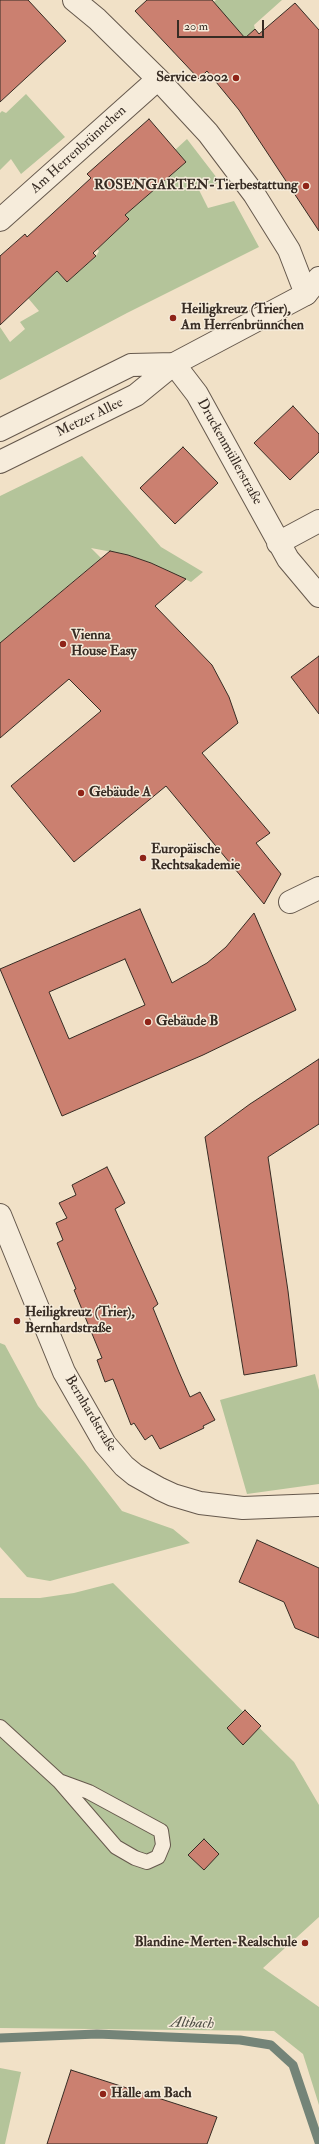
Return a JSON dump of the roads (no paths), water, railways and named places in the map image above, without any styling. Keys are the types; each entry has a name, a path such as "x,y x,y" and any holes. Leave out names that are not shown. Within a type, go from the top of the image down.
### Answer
{"street":[{"path":"74,0 97,19 158,79 208,133 254,194 315,288"},
{"name":"Am Herrenbrünnchen","path":"0,220 158,79"},
{"name":"Metzer Allee","path":"0,462 136,395 174,364 315,288"},
{"name":"Metzer Allee","path":"0,430 131,365 174,364"},
{"name":"Druckenmüllerstraße","path":"174,364 198,394 278,543 288,559 319,596"},
{"path":"278,543 319,521"},
{"path":"290,902 319,888"},
{"name":"Bernhardstraße","path":"0,1215 64,1372 102,1438 124,1466 135,1475 154,1486 173,1495 200,1502 243,1508 319,1505"}],"lane":[{"path":"0,1727 59,1781 116,1846 136,1858 147,1862 158,1857 164,1845 161,1831 89,1792 59,1781"}],"waterway":[{"name":"Altbach","path":"0,2038 97,2034 240,2040 271,2045 293,2065 319,2142"}],"place":[{"name":"Service 2002","path":"236,78"},
{"name":"ROSENGARTEN-Tierbestattung","path":"306,186"},
{"name":"Heiligkreuz (Trier), Am Herrenbrünnchen","path":"173,318"},
{"name":"Vienna House Easy","path":"63,644"},
{"name":"Gebäude A","path":"81,793"},
{"name":"Europäische Rechtsakademie","path":"143,858"},
{"name":"Gebäude B","path":"148,1022"},
{"name":"Heiligkreuz (Trier), Bernhardstraße","path":"17,1321"},
{"name":"Blandine-Merten-Realschule","path":"305,1943"},
{"name":"Halle am Bach","path":"103,2094"}]}
